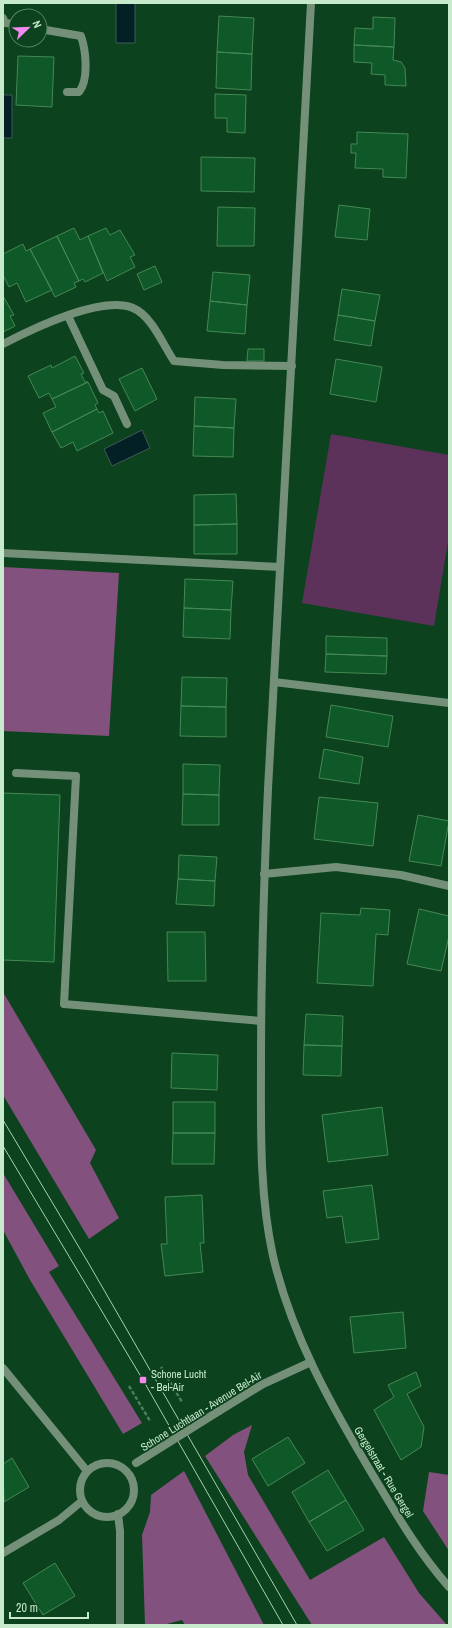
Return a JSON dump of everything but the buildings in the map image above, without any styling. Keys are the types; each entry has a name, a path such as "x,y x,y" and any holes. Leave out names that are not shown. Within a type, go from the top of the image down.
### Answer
{"street":[{"name":"Gergelstraat - Rue Gergel","path":"311,3 264,874 261,1022 263,1167 267,1215 273,1255 283,1290 291,1316 311,1362 348,1434 410,1539 449,1587"},
{"path":"48,30 81,36 85,46 84,86 79,92 67,92"},
{"path":"3,344 37,327 107,304 133,308 148,320 174,361 224,365 292,366"},
{"path":"68,316 103,390 114,396 127,424"},
{"path":"3,553 280,567"},
{"path":"274,682 449,703"},
{"path":"16,773 76,776 64,1004 261,1022"},
{"path":"264,874 336,867 400,875 449,886"},
{"name":"Schone Luchtlaan - Avenue Bel-Air","path":"126,1470 263,1384 311,1362"},
{"path":"3,1368 87,1471"},
{"path":"106,1462 117,1464 126,1470 132,1479 134,1489 132,1499 127,1508 118,1514 108,1517 97,1515 88,1509 82,1501 80,1490 82,1480 87,1471 96,1465 106,1462"},
{"path":"3,1553 59,1520 82,1501"},
{"path":"118,1514 120,1532 120,1625"}],"path":[{"path":"161,1368 182,1402"},
{"path":"129,1386 150,1421"}],"shaded area":[{"path":"331,434 449,455 449,536 434,626 302,603"},
{"path":"3,567 119,573 109,736 3,731"},
{"path":"3,992 96,1150 90,1163 119,1218 89,1239 3,1095"},
{"path":"3,1173 59,1266 49,1272 142,1423 123,1434 30,1280 3,1230"},
{"path":"252,1425 244,1452 248,1475 310,1580 384,1537 419,1593 447,1625 312,1625 205,1456 233,1435"},
{"path":"184,1471 264,1625 185,1625 182,1620 163,1625 145,1625 142,1535 150,1512 151,1495"},
{"path":"429,1472 449,1475 449,1551 423,1511"}],"water":[{"path":"116,3 135,3 135,43 116,43"},
{"path":"3,95 12,95 12,138 3,138"},
{"path":"142,430 150,448 112,466 104,449"}],"tram line":[{"path":"3,1120 89,1264 297,1625"},
{"path":"3,1146 143,1380 283,1625"}],"place":[{"name":"Schone Lucht - Bel-Air","path":"143,1380"}]}
